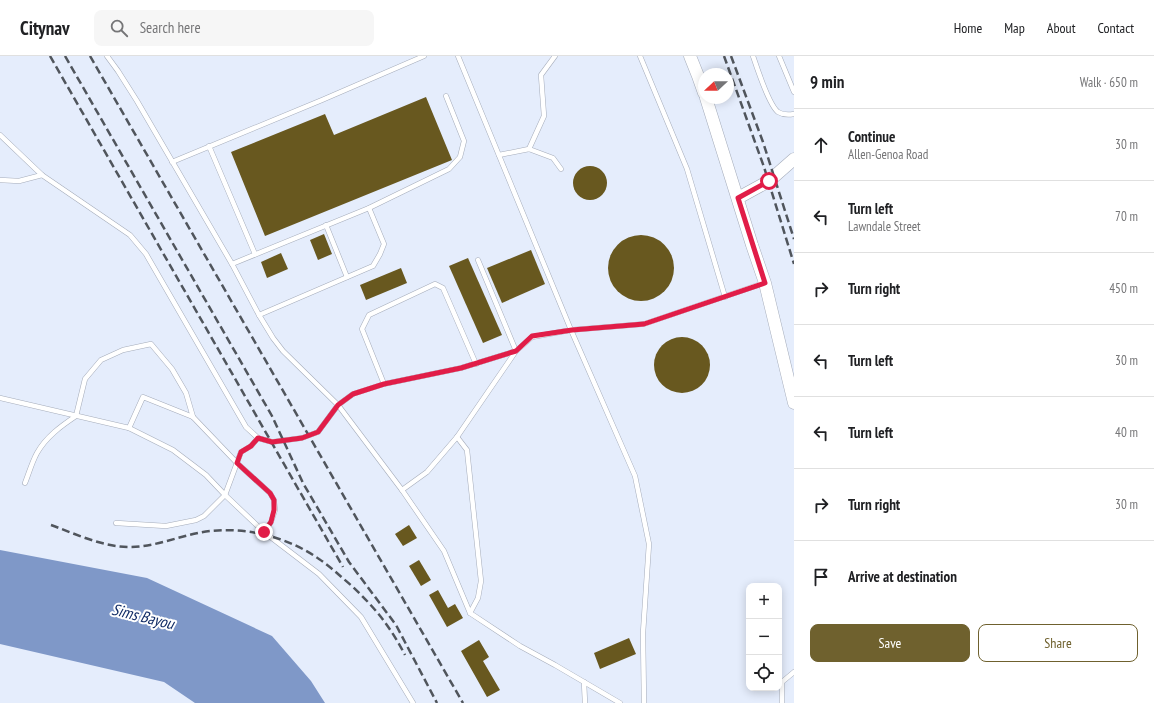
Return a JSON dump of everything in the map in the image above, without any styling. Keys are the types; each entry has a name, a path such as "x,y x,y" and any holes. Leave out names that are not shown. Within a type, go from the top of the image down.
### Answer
{"main road":[{"path":"690,56 698,76"},
{"path":"708,104 765,283 794,403"},
{"path":"738,198 769,181 794,159"}],"lane":[{"path":"106,56 118,71 137,101 232,264 273,338 283,351 338,405 402,490 444,551 470,613 520,646 556,665 620,703"},
{"path":"172,162 424,56"},
{"path":"458,56 572,330 636,476 649,544 642,633 644,703"},
{"path":"529,148 544,116 541,75 555,56"},
{"path":"640,56 687,169 725,297"},
{"path":"753,56 770,101 778,112 788,115 794,114"},
{"path":"779,56 794,92"},
{"path":"232,264 369,208 449,169 460,157 464,141 446,96"},
{"path":"0,135 42,174 130,234 146,254 246,426 258,438 272,442 302,438 318,432 338,405 353,394 384,384 461,368 516,351"},
{"path":"210,146 255,254"},
{"path":"499,155 529,148 553,158 561,170"},
{"path":"0,180 19,181 42,174"},
{"path":"259,315 373,266 384,244 369,208"},
{"path":"326,225 347,277"},
{"path":"478,260 516,351"},
{"path":"402,490 427,472 457,437 516,351 532,336 572,330 644,324 765,283"},
{"path":"384,384 362,329 368,315 436,284 443,288 476,364"},
{"path":"25,483 37,453 50,436 76,416 85,380 101,360 123,350 151,344 172,369 186,392 193,417"},
{"path":"129,428 143,397 193,417 237,463 270,493 274,500 274,510 271,522 264,532"},
{"path":"0,398 129,428 173,450 206,475 264,532 319,574 361,617 413,703"},
{"path":"457,437 468,450 481,581 478,598 470,613"},
{"path":"116,523 166,526 196,520 207,514 225,495 241,452 251,446 258,438"},
{"path":"782,703 782,682 794,672"},
{"path":"584,682 585,703"}],"water":[{"name":"Sims Bayou","path":"0,550 147,578 272,636 311,681 325,703 195,703 164,682 0,644"}],"building":[{"path":"426,97 452,160 265,236 231,152 325,114 334,135"},
{"path":"587,166 593,166 602,171 606,177 606,189 602,195 593,200 587,200 578,195 573,186 573,180 578,171"},
{"path":"324,234 332,254 318,260 310,240"},
{"path":"634,235 648,235 660,240 669,249 674,261 672,281 665,292 648,301 634,301 622,296 613,287 608,275 608,261 613,249 622,240"},
{"path":"531,250 545,284 502,303 487,268"},
{"path":"281,253 288,269 267,278 261,262"},
{"path":"468,258 502,335 483,343 449,266"},
{"path":"401,268 407,283 366,300 360,285"},
{"path":"682,337 693,339 702,345 708,354 710,365 708,376 702,385 693,391 682,393 671,391 662,385 656,376 654,365 656,354 662,345 671,339"},
{"path":"409,525 417,538 403,546 395,534"},
{"path":"419,560 431,580 421,586 409,566"},
{"path":"438,590 448,608 455,604 463,618 447,627 429,595"},
{"path":"629,638 636,654 600,669 594,653"},
{"path":"479,640 489,657 483,661 500,690 487,697 461,651"}],"railway":[{"path":"50,56 343,567"},
{"path":"65,56 272,416 303,483 349,562 396,625 437,703"},
{"path":"90,56 463,703"},
{"path":"724,56 764,167 794,264"},
{"path":"731,56 763,142 794,239"},
{"path":"51,525 109,545 130,547 150,545 200,533 224,530 253,532 281,539 307,551 352,586 382,618 394,635 405,655"}],"route":[{"path":"264,532 271,522 274,510 274,500 270,493 237,463 241,452 251,446 258,438 272,442 302,438 318,432 338,405 353,394 384,384 461,368 516,351 532,336 572,330 644,324 765,283 738,198 769,181"}]}
